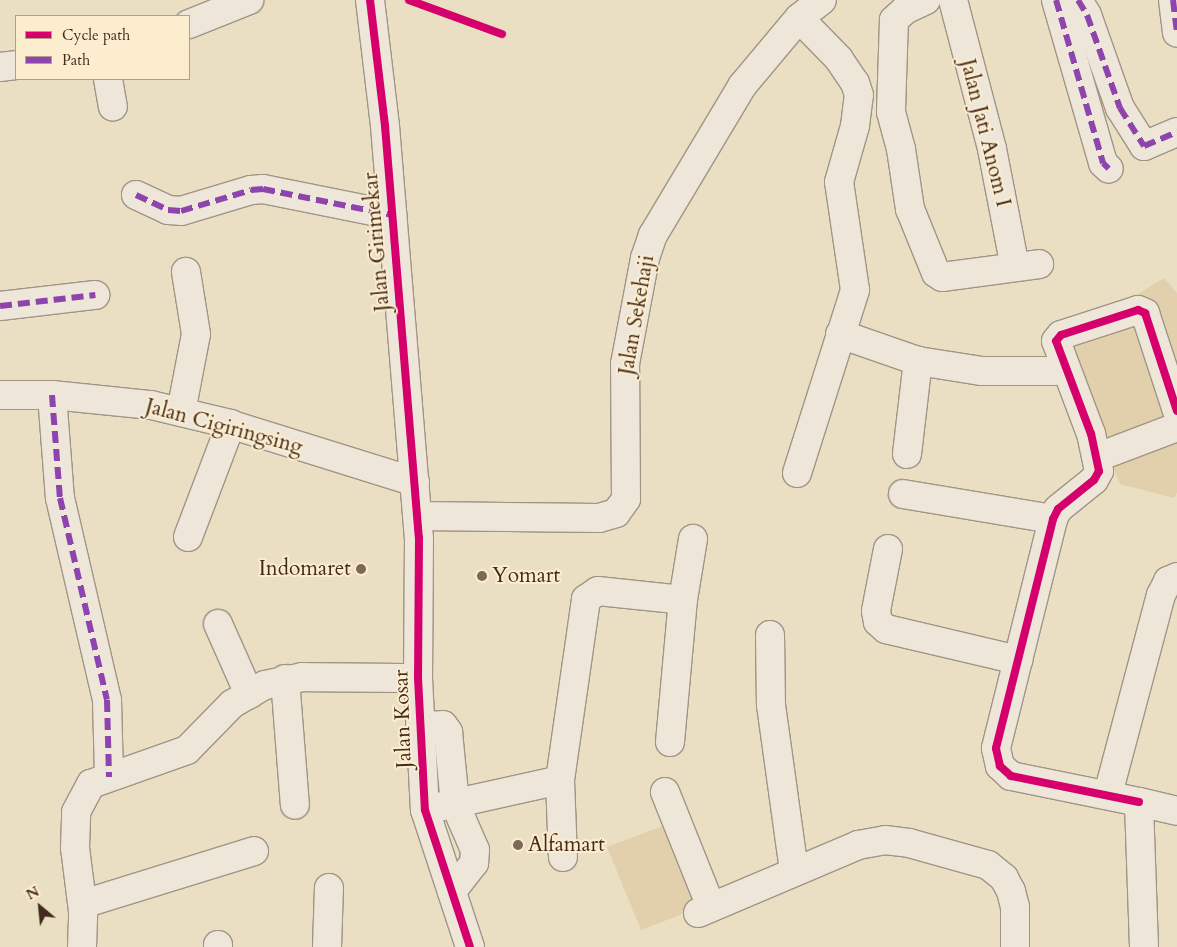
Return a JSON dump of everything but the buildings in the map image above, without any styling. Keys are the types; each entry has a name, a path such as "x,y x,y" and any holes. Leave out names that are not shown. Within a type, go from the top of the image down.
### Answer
{"street":[{"path":"190,24 249,0"},
{"name":"Jalan Girimekar","path":"370,0 392,215 414,482"},
{"name":"Jalan Sekehaji","path":"417,516 599,518 616,514 626,499 625,364 648,248 662,217 742,86 799,18 822,0"},
{"name":"Jalan Jati Anom I","path":"926,0 905,10 894,20 891,112 901,149 910,209 936,273 942,277 1027,265 992,149 953,0"},
{"path":"1056,0 1104,165 1109,169"},
{"path":"1078,0 1087,15 1120,108 1144,146 1177,132"},
{"path":"1172,0 1177,33"},
{"path":"797,473 856,282 839,182 855,126 858,90 839,59 799,18"},
{"path":"0,67 15,65"},
{"path":"108,80 113,107"},
{"path":"136,196 168,210 181,211 263,189 392,215"},
{"path":"181,412 196,334 186,272"},
{"path":"0,306 95,294"},
{"path":"1177,411 1145,313 1138,310 1061,335 1056,341 1098,457 1099,471 1094,480 1064,504 1053,519 996,748 1000,766 1011,776 1036,784 1108,794 1177,811"},
{"path":"840,334 918,361 982,371 1055,371"},
{"path":"907,454 918,361"},
{"name":"Jalan Cigiringsing","path":"0,395 52,395 151,405 232,424 414,482"},
{"path":"52,395 60,498 108,700 109,777"},
{"path":"188,537 232,424"},
{"path":"1098,457 1177,427"},
{"name":"Jalan Kosar","path":"414,482 417,516 418,678 425,810 470,947"},
{"path":"903,494 1053,519"},
{"path":"670,742 683,600 693,539"},
{"path":"888,549 876,611 878,622 886,629 1018,660"},
{"path":"1108,794 1161,595 1168,581 1177,577"},
{"path":"563,857 560,780 586,599 598,591 683,600"},
{"path":"218,624 250,694"},
{"path":"770,635 771,706 794,871"},
{"path":"82,947 83,904 75,848 76,812 91,784 187,750 220,715 250,694 285,679 418,678"},
{"path":"285,679 295,805"},
{"path":"420,726 444,725 448,732 460,816 476,858 452,891"},
{"path":"425,810 460,816 560,780"},
{"path":"665,792 704,910 858,845 885,840 908,843 988,865 1004,878 1011,891 1015,907 1015,947"},
{"path":"1139,802 1144,947"},
{"path":"438,849 460,816"},
{"path":"83,904 254,851"},
{"path":"327,947 330,888"}],"shaded area":[{"path":"1164,278 1177,293 1177,492 1174,498 1120,484 1058,343"},
{"path":"671,823 703,906 641,930 607,847"}],"marked path":[{"path":"1056,0 1103,163 1109,169"},
{"path":"1078,0 1087,15 1120,108 1144,146 1177,132"},
{"path":"1173,0 1177,33"},
{"path":"136,195 168,210 181,211 251,190 263,189 392,215"},
{"path":"0,306 95,295"},
{"path":"52,395 60,498 107,700 109,777"}],"cycle path":[{"path":"370,0 385,126 419,538 418,678 425,810 470,947"},
{"path":"409,0 502,34"},
{"path":"1139,802 1011,776 1000,766 996,748 1053,519 1058,509 1094,480 1099,471 1091,434 1056,341 1061,335 1138,310 1145,313 1177,411"}],"place":[{"name":"Indomaret","path":"361,569"},
{"name":"Yomart","path":"482,576"},
{"name":"Alfamart","path":"518,845"}]}
